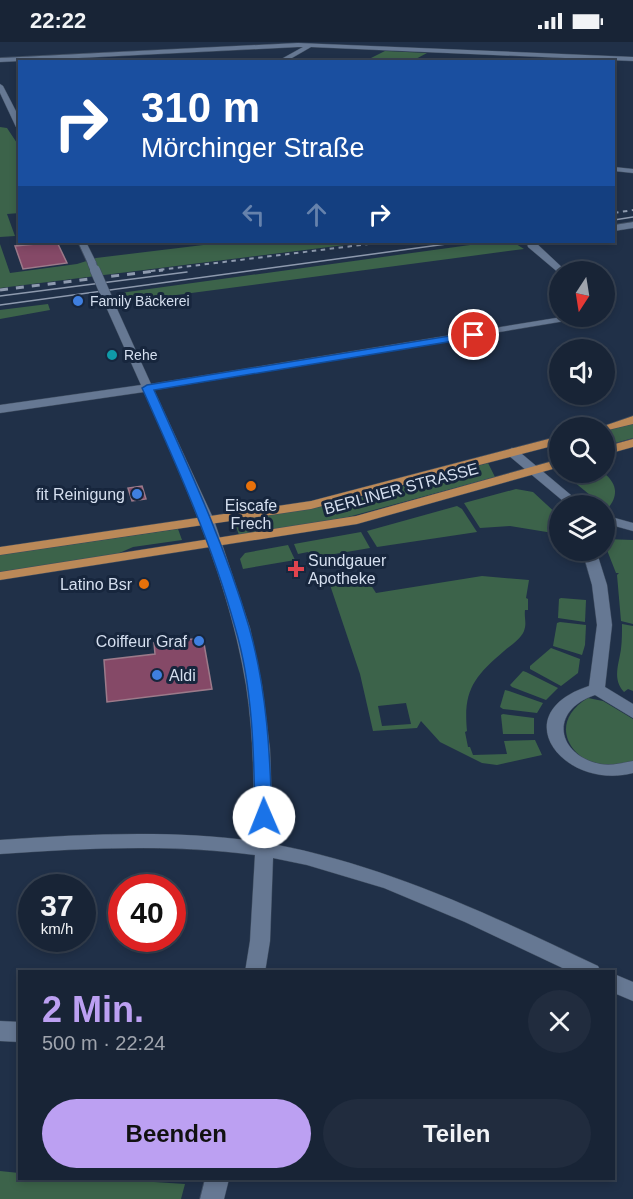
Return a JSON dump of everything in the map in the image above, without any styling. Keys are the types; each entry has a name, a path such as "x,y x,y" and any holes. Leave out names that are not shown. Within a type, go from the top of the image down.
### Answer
{"main road":[{"path":"615,425 633,420"},
{"name":"BERLINER STRASSE","path":"0,551 329,501 549,443"},
{"path":"615,448 633,443"},
{"name":"BERLINER STRASSE","path":"0,576 357,520 549,466"}],"street":[{"path":"106,42 113,54"},
{"path":"0,60 265,44 316,44 589,59 633,59"},
{"path":"283,60 316,44"},
{"path":"622,59 633,47"},
{"path":"480,60 488,53"},
{"path":"0,86 17,124"},
{"path":"615,169 633,171"},
{"path":"615,228 633,225"},
{"path":"82,243 207,520 243,628 254,686 262,750 265,849 260,941 255,970"},
{"path":"531,243 550,261"},
{"path":"0,409 147,388 549,323"},
{"path":"512,452 564,495"},
{"path":"615,522 633,527"},
{"path":"593,561 598,573 603,622 603,647 596,669 597,690"},
{"path":"633,712 597,690 576,696 560,711 556,723 558,742 568,755 596,771 621,772 633,767"},
{"path":"0,847 148,840 193,841 265,849 334,865 404,887 476,917 587,970"},
{"path":"615,983 633,992"},
{"path":"0,1032 18,1032"},
{"path":"212,1199 217,1180"}],"green space":[{"path":"385,51 427,53 414,60 367,60"},
{"path":"0,127 7,128 18,144 18,213 7,214 15,236 0,237"},
{"path":"220,243 361,243 0,288 0,244 10,273 77,264 96,258"},
{"path":"485,243 515,243 524,249 123,302 120,293"},
{"path":"48,304 50,310 0,319 0,310"},
{"path":"633,424 633,438 615,443 615,428"},
{"path":"488,463 495,477 348,517 239,535 234,521 337,504"},
{"path":"575,483 612,483 615,489 615,495 590,495"},
{"path":"516,489 533,492 549,507 549,532 510,526 480,528 464,503"},
{"path":"457,506 462,509 477,532 377,547 367,531"},
{"path":"178,529 182,540 133,547 117,554 0,572 0,555"},
{"path":"361,532 370,548 311,558 308,552 298,554 294,544"},
{"path":"615,539 633,540 633,624 621,621 617,575 619,573 616,573 611,561 615,561"},
{"path":"288,545 295,560 243,569 240,559 245,553"},
{"path":"482,576 529,580 526,598 528,599 528,610 525,610 524,631 518,640 485,669 473,685 467,705 467,731 465,732 468,747 473,755 507,754 504,741 535,740 542,755 497,765 482,763 440,742 421,721 417,728 373,731 360,674 330,585 367,579 376,593","holes":["406,703 411,724 382,726 378,706"]},
{"path":"559,599 586,600 585,622 558,618"},
{"path":"557,623 586,625 582,655 553,646"},
{"path":"622,624 633,626 633,691 628,689 624,692 617,677"},
{"path":"551,648 580,659 578,673 561,686 530,669 530,666"},
{"path":"523,671 558,688 546,700 512,687 510,685"},
{"path":"505,690 543,703 537,713 503,709 500,707"},
{"path":"588,698 603,701 633,719 633,761 617,766 601,766 586,760 574,750 567,738 566,725 573,711"},
{"path":"501,715 534,718 534,734 503,734"},
{"path":"0,1171 18,1173 18,1180 123,1180 185,1184 181,1199 0,1199"}],"building":[{"path":"57,243 67,263 23,269 15,246"},
{"name":"fit Reinigung","path":"142,486 146,499 132,501 128,488"},
{"name":"Aldi","path":"203,638 212,689 107,702 104,660 155,654 154,643"}],"tram line":[{"path":"615,220 633,217"},
{"path":"0,305 454,243"},
{"path":"0,296 187,272"}],"railway":[{"path":"615,213 633,210"},
{"path":"151,271 377,243"},
{"path":"0,290 163,270"}],"place":[{"name":"Family Bäckerei","path":"78,301"},
{"name":"Rehe","path":"112,355"},
{"name":"Eiscafe Frech","path":"251,486"},
{"name":"fit Reinigung","path":"137,494"},
{"name":"Sundgauer Apotheke","path":"296,569"},
{"name":"Latino Bsr","path":"144,584"},
{"name":"Coiffeur Graf","path":"199,641"},
{"name":"Aldi","path":"157,675"}],"route":[{"path":"264,817 262,750 254,686 243,628 207,520 147,388 474,335"}]}
